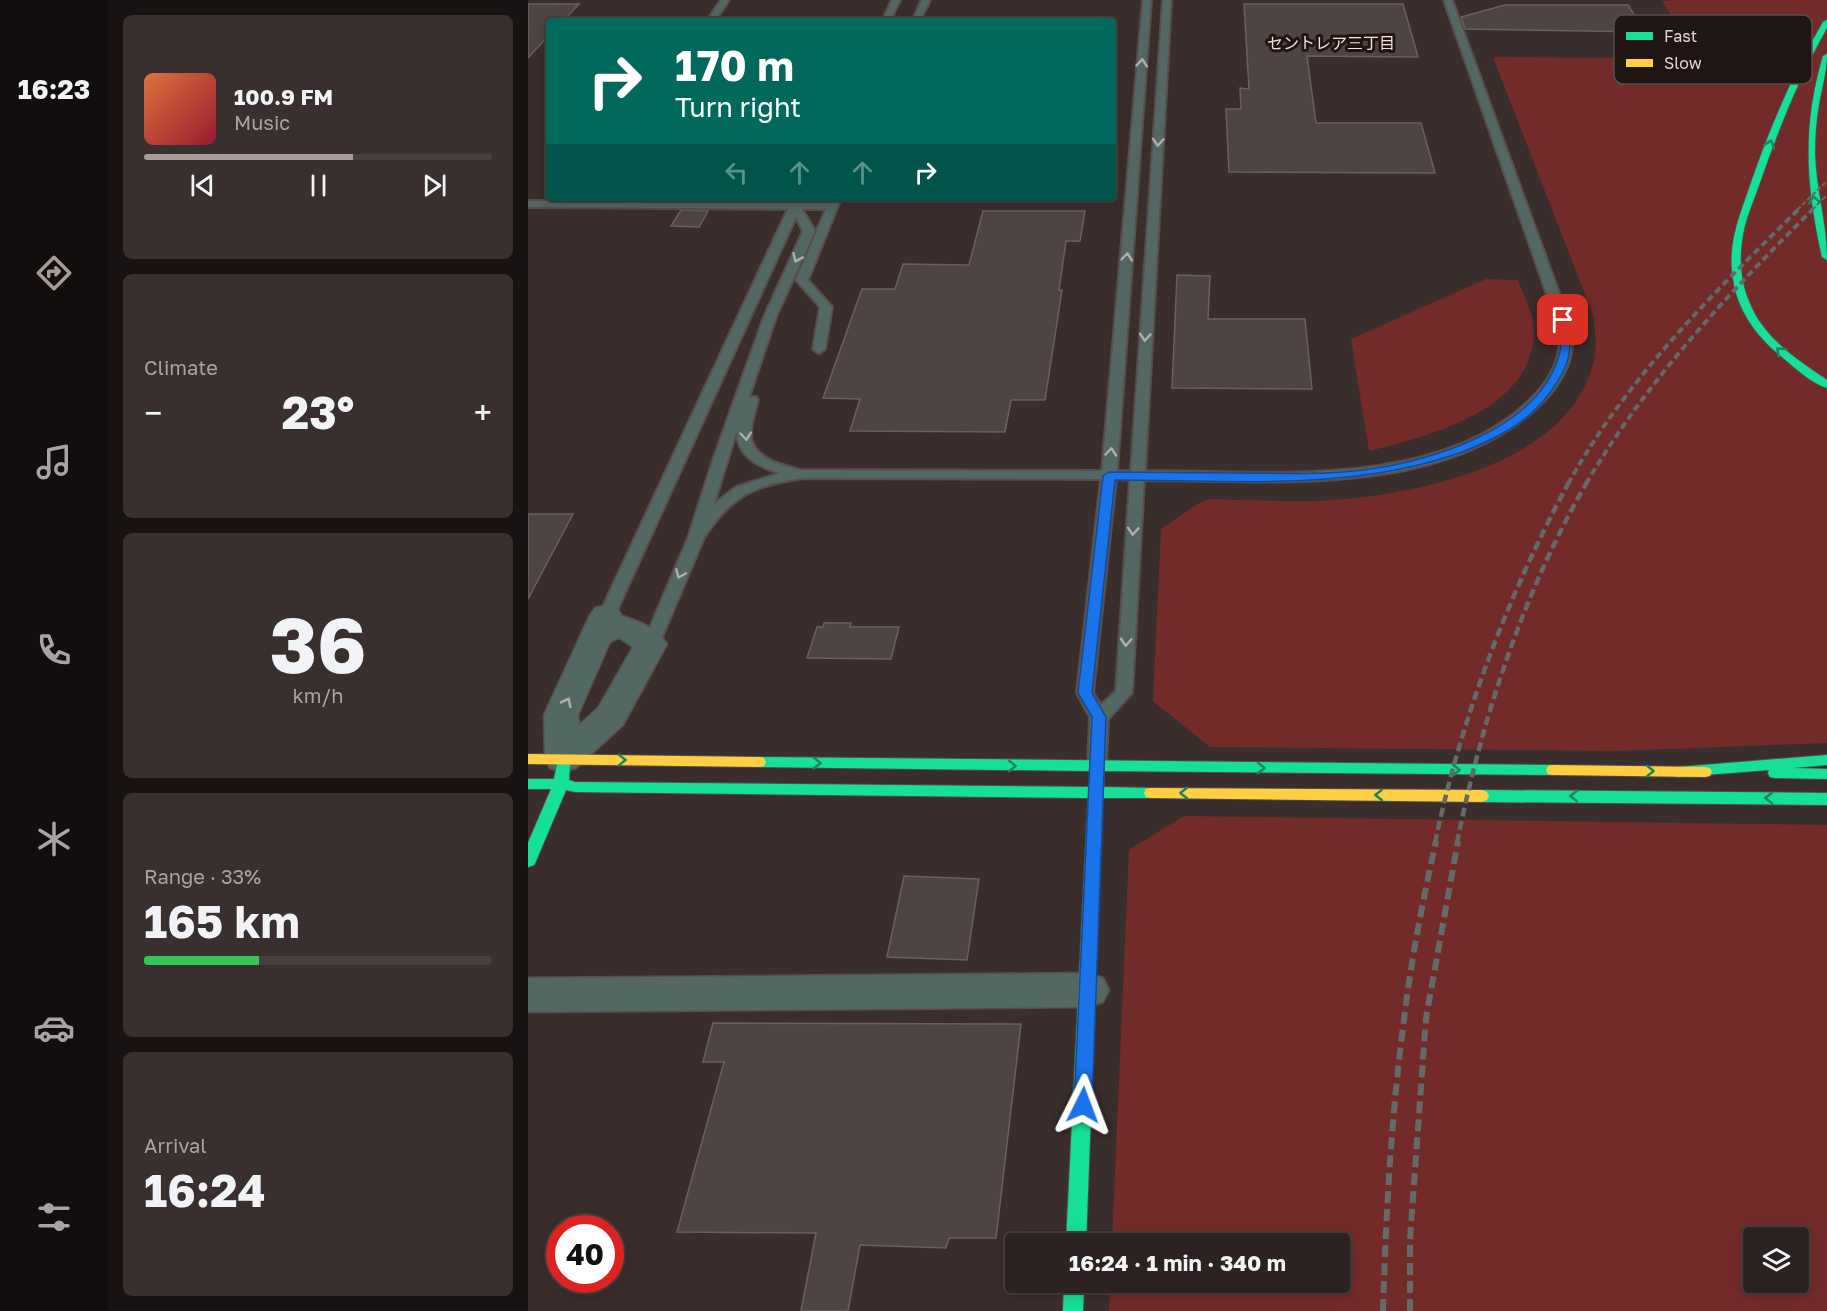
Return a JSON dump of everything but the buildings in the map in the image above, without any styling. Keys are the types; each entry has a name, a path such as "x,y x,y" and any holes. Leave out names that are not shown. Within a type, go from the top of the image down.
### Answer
{"main road":[{"path":"1812,45 1827,22"},
{"path":"1827,56 1814,100 1809,144 1819,227 1827,257"},
{"path":"1794,84 1781,114 1737,239 1736,261 1741,300 1751,320 1767,339 1792,362 1827,385"},
{"path":"528,759 562,772 575,787 1827,799"},
{"path":"1678,772 1827,760"},
{"path":"1077,1233 1097,767"},
{"path":"528,784 562,772 1097,767 1827,774"},
{"path":"528,861 562,772"},
{"path":"1073,1311 1074,1293"}],"street":[{"path":"602,625 620,626 634,632 651,644 611,716 562,772 561,715 602,625"},
{"path":"528,995 1088,990"}],"lane":[{"path":"713,18 725,0"},
{"path":"887,18 896,0"},
{"path":"917,18 926,0"},
{"path":"1097,767 1099,717 1085,693 1109,476 1147,0"},
{"path":"1099,717 1124,693 1167,0"},
{"path":"770,317 744,428 745,443 751,453 762,461 787,471 804,474 1329,476 1382,471 1434,458 1481,441 1513,422 1534,405 1552,383 1562,363 1567,342 1563,320 1448,0"},
{"path":"528,204 583,201 834,202 802,280 826,307 819,349"},
{"path":"651,644 696,538 720,460 770,317 809,231 799,202"},
{"path":"602,625 799,202"},
{"path":"696,538 715,508 742,489 758,482 804,474"}],"shaded area":[{"path":"1827,0 1827,743 1615,751 1210,747 1153,701 1161,529 1196,505 1210,499 1316,501 1395,492 1439,483 1481,469 1520,451 1554,427 1579,397 1594,360 1596,343 1593,315 1493,57 1614,58 1614,84 1812,84 1812,15 1671,15 1662,1"},
{"path":"1486,279 1518,280 1530,310 1534,328 1530,356 1518,379 1499,399 1476,414 1421,437 1369,451 1351,339"},
{"path":"1184,816 1827,825 1827,1311 1109,1311 1110,1293 1350,1293 1350,1233 1112,1233 1129,850"}],"railway":[{"path":"1797,210 1827,181"},
{"path":"1813,209 1827,195"},
{"path":"1568,484 1591,445 1617,408 1673,338 1799,209"},
{"path":"1586,484 1635,409 1662,374 1720,306 1813,209"},
{"path":"1435,843 1458,750 1489,658 1526,568 1569,482"},
{"path":"1457,843 1479,749 1507,657 1543,568 1587,482"},
{"path":"1383,1311 1390,1166 1399,1056 1414,953 1436,841"},
{"path":"1410,1311 1410,1239 1426,1018 1458,841"}],"traffic: fast":[{"path":"1812,48 1827,22"},
{"path":"1827,56 1814,107 1811,156 1816,205 1827,257"},
{"path":"1794,84 1739,228 1737,277 1744,303 1763,334 1804,370 1827,385"},
{"path":"1678,772 1827,760"},
{"path":"759,762 1553,770"},
{"path":"528,861 561,784 563,764"},
{"path":"1076,1233 1097,772"},
{"path":"1775,773 1827,774"},
{"path":"528,784 561,784 575,787 1151,793"},
{"path":"1482,796 1827,799"},
{"path":"1073,1311 1074,1293"}],"traffic: slow":[{"path":"528,759 759,762"},
{"path":"1553,770 1705,772"},
{"path":"1151,793 1482,796"}],"district":[{"name":"セントレア三丁目","path":"1331,43"}],"route":[{"path":"1083,1105 1099,717 1085,693 1109,476 1329,476 1382,471 1434,458 1481,441 1513,422 1534,405 1552,383 1562,363 1567,342 1563,320"}]}
